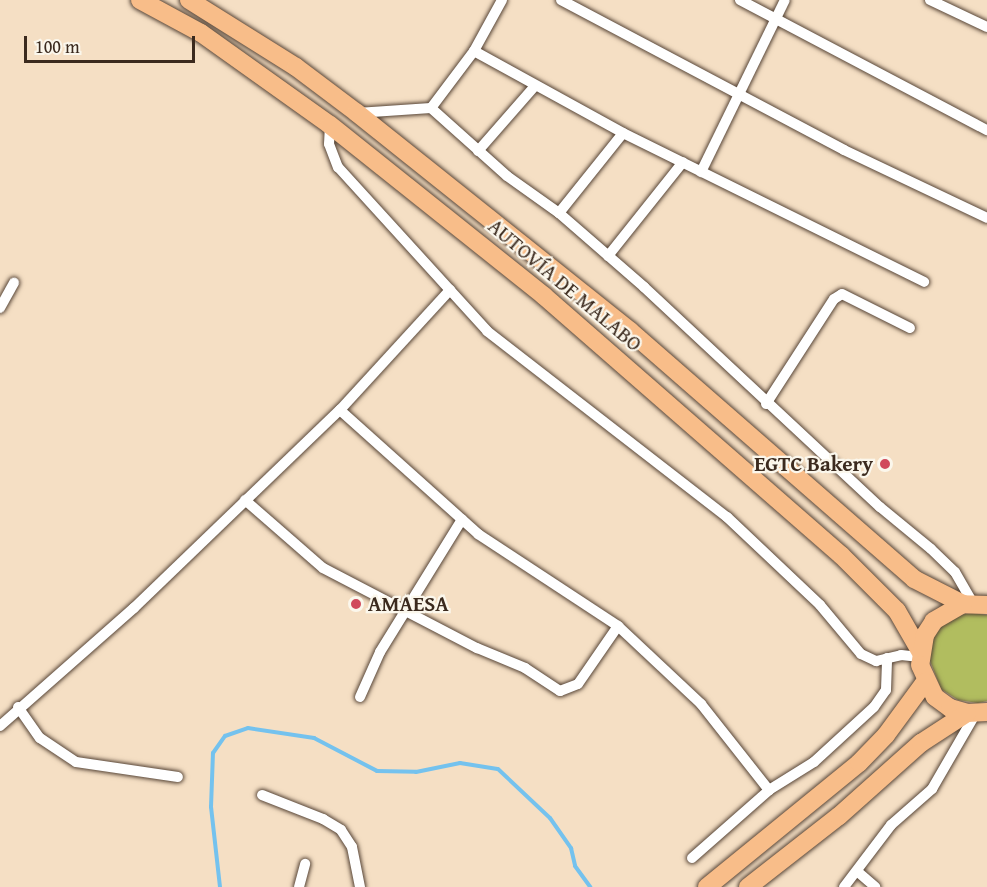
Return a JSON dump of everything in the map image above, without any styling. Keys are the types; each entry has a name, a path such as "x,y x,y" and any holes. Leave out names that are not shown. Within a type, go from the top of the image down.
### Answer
{"main road":[{"name":"AUTOVÍA DE MALABO","path":"140,0 201,33 330,125 544,296 684,415 874,587 897,611 920,654 925,682"},
{"name":"AUTOVÍA DE MALABO","path":"189,0 296,67 630,331 914,579 974,604"},
{"path":"920,654 934,621 974,604"},
{"path":"707,887 859,763 886,735 925,682 935,697 977,713"},
{"path":"748,887 839,816 921,743 977,713"}],"street":[{"path":"431,108 474,51 502,0"},
{"path":"561,0 740,96 987,218"},
{"path":"740,0 987,130"},
{"path":"701,172 785,0"},
{"path":"930,0 987,27"},
{"path":"474,51 534,87 623,133 924,282"},
{"path":"478,151 534,87"},
{"path":"357,113 431,108 478,151 559,213 608,256 708,345 766,404 932,549 955,572 974,604"},
{"path":"330,125 329,144 338,167 499,342 727,517 820,605 868,660 920,654"},
{"path":"559,213 623,133"},
{"path":"608,256 683,162"},
{"path":"0,308 14,283"},
{"path":"0,726 18,707 135,608 340,410 450,290"},
{"path":"766,404 834,299 842,294 910,328"},
{"path":"340,410 478,534 618,626 701,704 769,790"},
{"path":"245,500 323,568 477,648 525,668 549,686 566,691 578,684 618,626"},
{"path":"360,697 368,674 405,609 462,519"},
{"path":"692,858 769,790 814,762 874,707 886,690 886,658"},
{"path":"18,707 40,738 60,755 76,762 178,777"},
{"path":"844,887 858,872 870,849 891,825 932,789 977,713"},
{"path":"262,795 323,819 341,830 352,847 360,887"},
{"path":"299,887 305,864"},
{"path":"858,872 875,887"}],"green space":[{"path":"972,613 987,615 987,701 978,703 958,700 941,689 929,658 934,637 942,626 959,615"}],"waterway":[{"path":"220,887 211,807 213,753 225,736 248,728 314,738 377,771 416,772 460,763 498,769 550,818 571,848 575,866 590,887"}],"place":[{"name":"EGTC Bakery","path":"885,464"},
{"name":"AMAESA","path":"356,604"}]}
